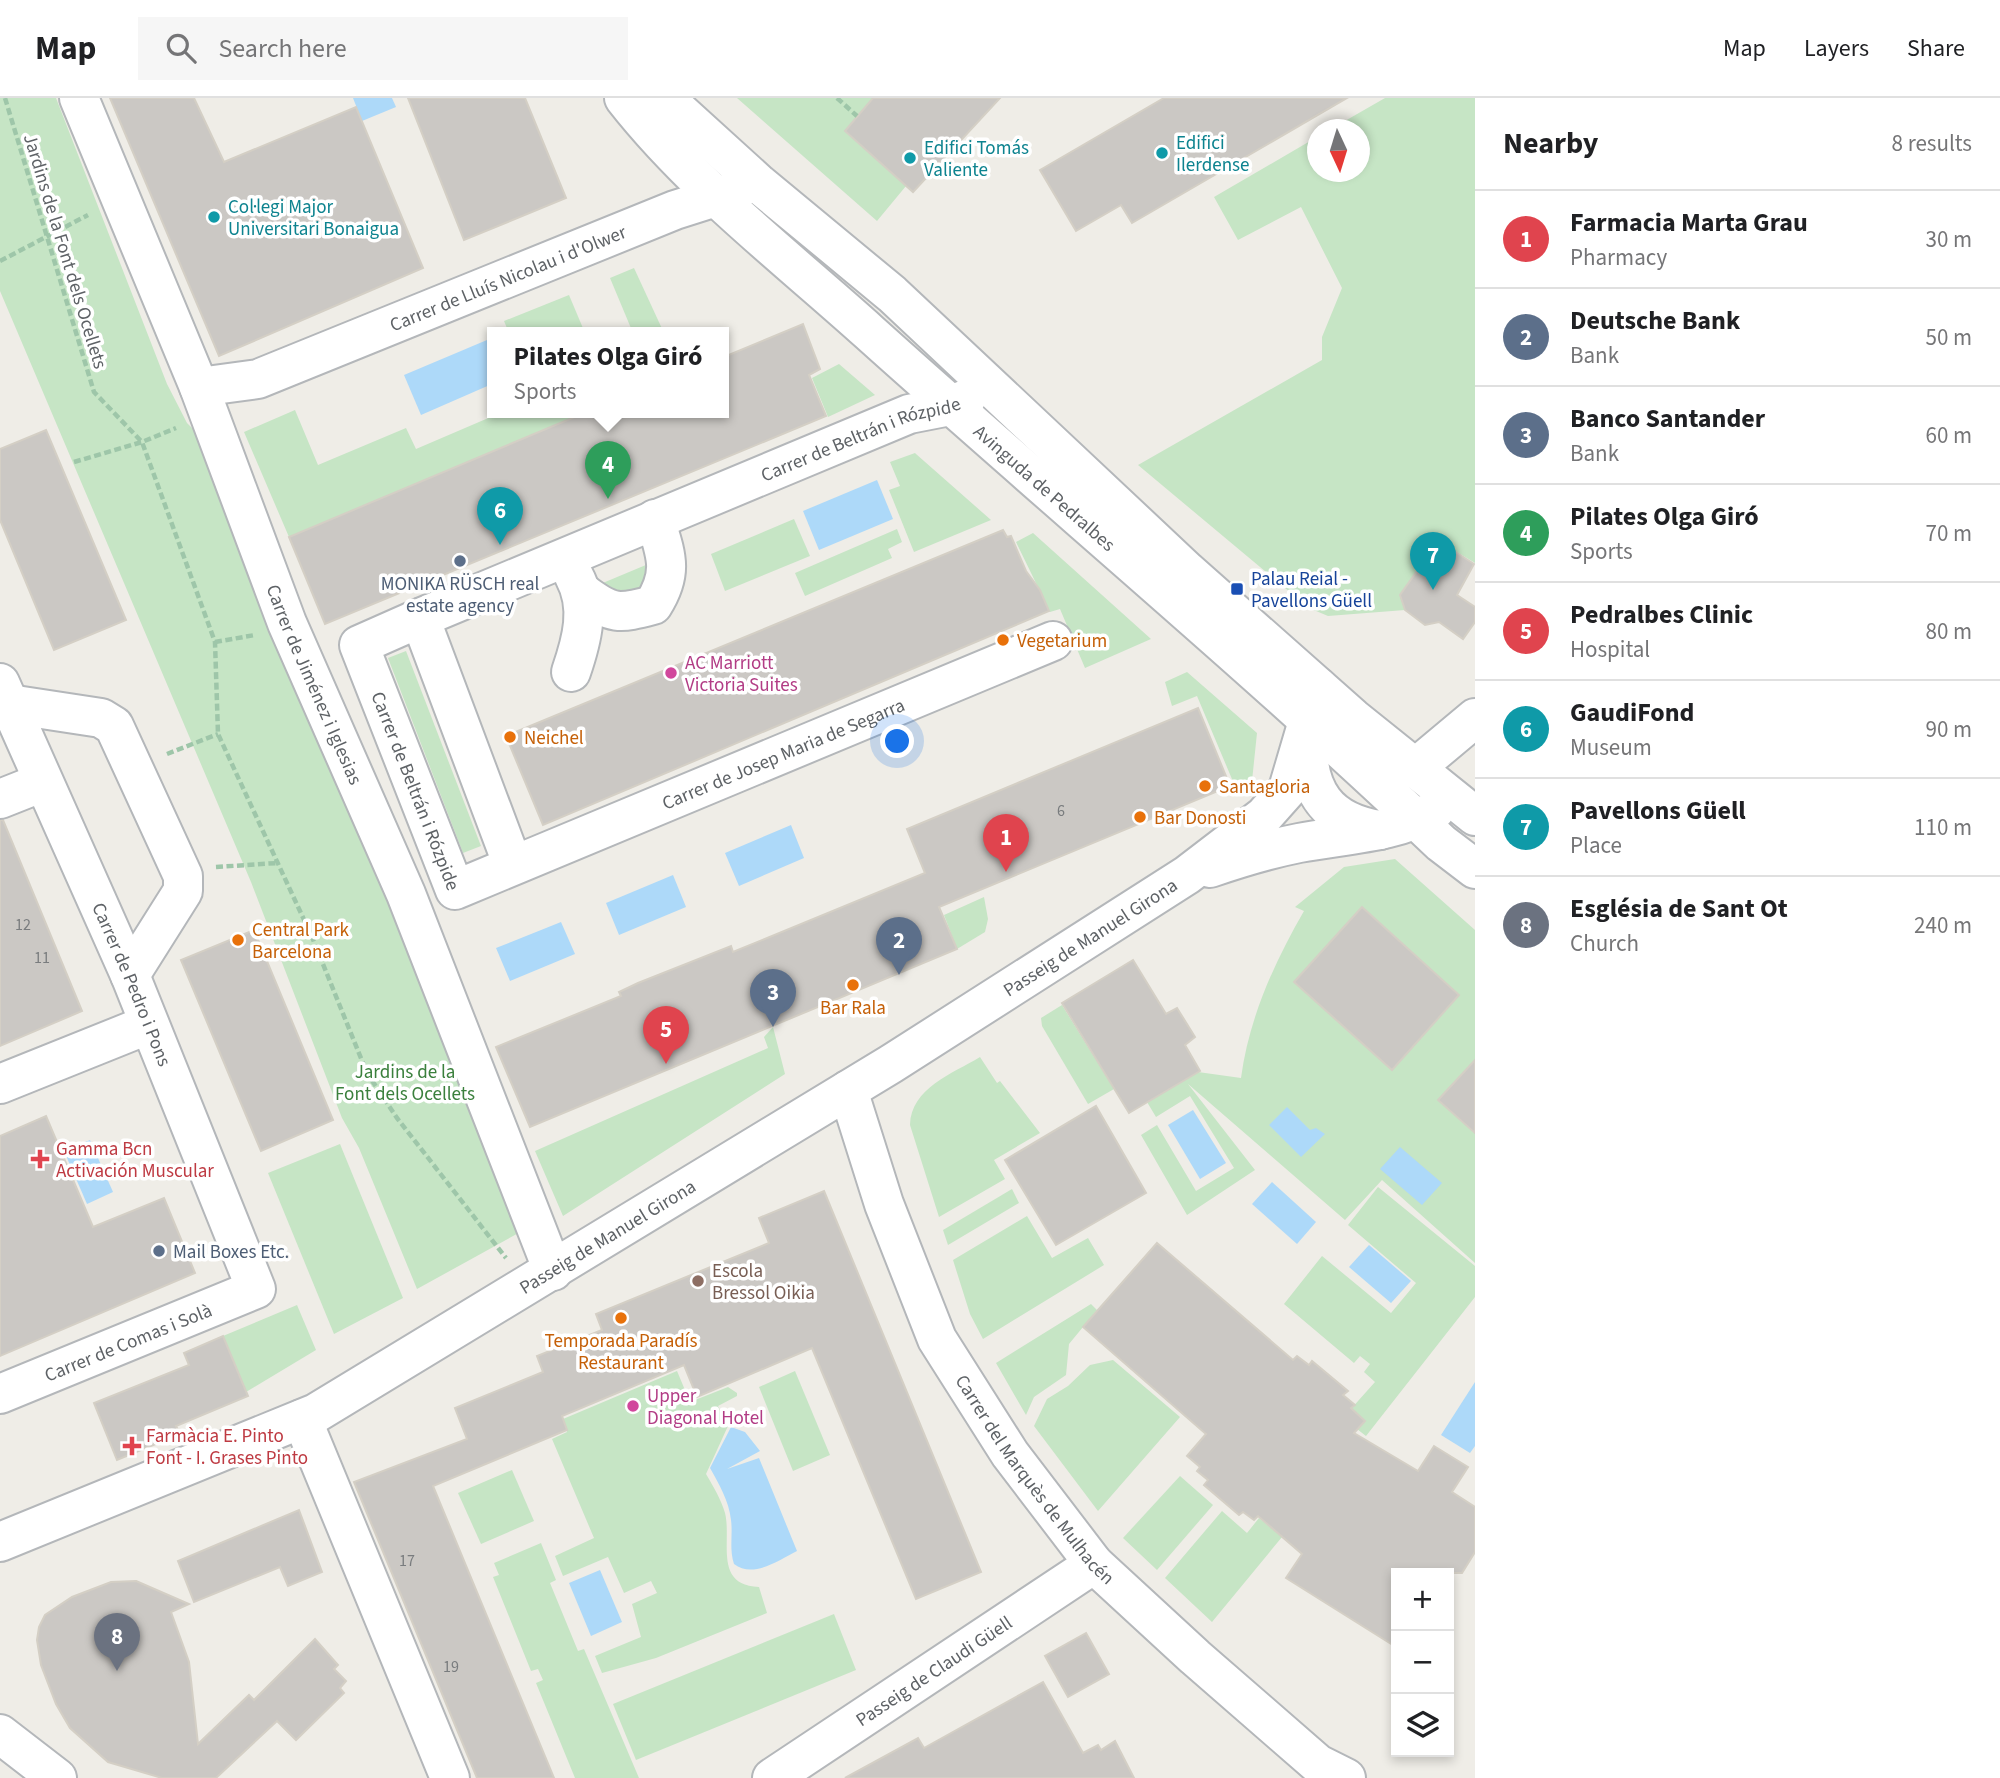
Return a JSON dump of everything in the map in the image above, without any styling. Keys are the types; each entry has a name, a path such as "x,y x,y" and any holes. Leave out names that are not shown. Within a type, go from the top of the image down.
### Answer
{"street":[{"name":"Carrer de Jiménez i Iglesias","path":"79,98 205,402 287,623 406,894 553,1271"},
{"name":"Avinguda de Pedralbes","path":"624,98 654,136 950,406 1314,705 1467,800"},
{"name":"Avinguda de Pedralbes","path":"656,98 671,104 758,184 891,294 992,387 1187,572 1314,705"},
{"name":"Carrer de Lluís Nicolau i d'Olwer","path":"205,402 675,209 758,184"},
{"name":"Carrer de Beltrán i Rózpide","path":"512,863 455,890 359,645 909,414 950,406 992,387"},
{"path":"583,593 605,610 624,613 653,605 664,587 668,560 656,520"},
{"path":"568,556 583,593 584,624 571,672"},
{"path":"420,618 512,863"},
{"name":"Carrer de Josep Maria de Segarra","path":"512,863 1053,641"},
{"path":"5,693 101,718 114,726 183,876 183,891 130,975"},
{"name":"Carrer de Pedro i Pons","path":"5,693 130,975 147,1025 256,1289"},
{"path":"1314,705 1308,773 1317,792 1328,806 1357,827 1401,825 1475,869"},
{"path":"1187,876 1264,816 1289,789 1314,705"},
{"path":"1414,769 1475,718"},
{"path":"0,799 43,782"},
{"path":"1187,876 1297,843 1401,825 1467,800"},
{"name":"Passeig de Manuel Girona","path":"0,1542 316,1413 848,1090 1187,876"},
{"path":"0,1084 147,1025"},
{"name":"Carrer del Marquès de Mulhacén","path":"848,1090 884,1204 937,1339 1010,1454 1094,1564 1324,1773"},
{"name":"Carrer de Comas i Solà","path":"0,1394 256,1289"},
{"path":"302,1419 450,1778"},
{"name":"Passeig de Claudi Güell","path":"772,1778 1094,1564"},
{"path":"0,1734 57,1778"}],"path":[{"name":"Jardins de la Font dels Ocellets","path":"5,98 94,392 142,442 215,642 218,734 278,863 367,1073 397,1118 513,1267"},
{"path":"837,98 858,116"},
{"path":"0,261 48,239 120,198"},
{"path":"74,462 142,442 205,402"},
{"path":"160,756 218,734"},
{"path":"208,868 278,863"}],"green space":[{"name":"Jardins de la Font dels Ocellets","path":"0,98 56,98 167,384 187,423 228,464 535,1224 417,1289 359,1148 342,1118 251,882 0,291"},
{"path":"737,98 873,98 845,131 906,186 877,221"},
{"path":"1385,98 1475,98 1475,563 1452,549 1417,570 1400,595 1405,610 1328,616 1309,608 1138,465 1322,360 1322,337 1342,288 1301,207 1238,240 1214,197 1307,143 1307,182 1370,182 1370,119 1348,119"},
{"path":"634,268 661,327 630,327 610,278"},
{"path":"569,295 582,327 506,327 504,321"},
{"path":"839,364 875,395 828,417 812,378"},
{"path":"295,410 318,465 406,428 416,449 488,418 572,418 289,537 244,432"},
{"path":"915,453 991,520 914,552 889,490 900,486 890,462"},
{"path":"794,519 810,556 725,591 711,554"},
{"path":"897,529 902,542 888,549 892,558 805,596 795,573"},
{"path":"1033,533 1151,639 1085,668 1060,609 1050,612 1016,542"},
{"path":"653,562 638,603 598,585"},
{"path":"406,651 481,846 463,853 388,658"},
{"path":"1187,672 1257,733 1252,781 1237,791 1197,696 1172,706 1165,682"},
{"path":"1395,859 1475,930 1475,1263 1382,1180 1345,1220 1188,1084 1255,1170 1187,1215 1141,1135 1157,1125 1196,1191 1234,1168 1190,1096 1156,1117 1147,1102 1198,1072 1241,1078 1250,1034 1264,992 1304,911 1295,907 1344,867"},
{"path":"984,897 988,919 985,932 957,949 944,915"},
{"path":"1062,1005 1114,1089 1088,1104 1042,1026 1041,1018"},
{"path":"773,1027 785,1074 563,1216 535,1151 768,1048 764,1037"},
{"path":"980,1057 997,1083 1000,1081 1040,1133 994,1160 1005,1179 939,1217 910,1125 912,1112 925,1092 946,1076"},
{"path":"340,1144 403,1298 334,1334 268,1173"},
{"path":"1378,1187 1475,1266 1475,1297 1366,1436 1357,1429 1350,1410 1375,1382 1364,1372 1370,1364 1360,1356 1354,1363 1284,1304 1322,1256 1391,1313 1416,1283 1348,1225"},
{"path":"1012,1189 1019,1203 948,1245 943,1230"},
{"path":"1027,1216 1052,1258 1088,1238 1104,1265 983,1339 970,1314 953,1260"},
{"path":"1091,1304 1097,1310 1069,1344 1066,1375 1034,1397 1026,1415 996,1363"},
{"path":"297,1305 316,1350 246,1392 223,1336"},
{"path":"1113,1360 1180,1417 1098,1511 1034,1426 1047,1399 1068,1386 1090,1365"},
{"path":"677,1371 690,1402 728,1387 737,1393 737,1396 718,1406 728,1426 706,1474 725,1513 727,1560 730,1570 735,1579 759,1587 767,1613 656,1658 602,1673 595,1656 641,1637 632,1604 657,1593 651,1581 624,1593 608,1557 563,1576 555,1556 594,1538 552,1439 567,1432 563,1419"},
{"path":"795,1371 830,1455 793,1471 759,1387"},
{"path":"512,1470 534,1521 481,1544 458,1493"},
{"path":"1180,1476 1213,1505 1157,1570 1123,1538"},
{"path":"1222,1511 1247,1533 1259,1518 1282,1537 1212,1622 1165,1578"},
{"path":"541,1543 556,1580 550,1583 578,1651 584,1649 639,1778 575,1778 536,1683 543,1680 538,1669 531,1671 493,1577 499,1575 494,1563"},
{"path":"834,1614 856,1670 636,1760 613,1704"}],"water":[{"path":"353,98 392,98 396,107 362,121"},
{"path":"487,340 487,386 421,415 404,375"},
{"path":"877,480 893,519 819,550 803,511"},
{"path":"791,825 804,858 739,886 725,853"},
{"path":"673,875 686,907 619,935 606,903"},
{"path":"561,922 575,954 510,981 496,948"},
{"path":"1287,1107 1310,1130 1316,1128 1325,1134 1301,1157 1269,1125"},
{"path":"1193,1110 1226,1163 1200,1179 1168,1125"},
{"path":"90,1140 113,1192 87,1204 64,1151"},
{"path":"1400,1147 1442,1183 1422,1205 1380,1169"},
{"path":"1272,1182 1316,1222 1297,1244 1252,1204"},
{"path":"1369,1245 1411,1281 1391,1303 1349,1267"},
{"path":"1475,1382 1475,1446 1470,1453 1441,1435"},
{"path":"731,1427 745,1432 760,1451 727,1469 759,1458 797,1551 758,1569 749,1570 734,1564 730,1513 710,1468"},
{"path":"600,1570 622,1622 591,1636 569,1583"}],"building":[{"name":"Col·legi Major Universitari Bonaigua","path":"110,98 194,98 224,162 356,107 423,268 219,356"},
{"path":"408,98 525,98 566,198 464,240"},
{"name":"Edifici Tomás Valiente","path":"873,98 1000,98 913,192 845,131"},
{"name":"Edifici Ilerdense","path":"1164,98 1347,98 1132,223 1121,205 1076,231 1040,170"},
{"path":"803,324 820,369 809,375 826,416 325,624 289,537 572,418 729,418 729,355"},
{"path":"46,430 126,620 54,650 0,520 0,449"},
{"path":"1003,530 1007,537 1011,536 1026,571 1040,590 1049,611 543,825 506,736"},
{"path":"1448,547 1474,564 1457,595 1475,607 1475,622 1463,639 1439,622 1425,625 1405,610 1400,595 1417,571 1433,569"},
{"path":"1198,708 1230,786 939,907 957,949 530,1127 496,1047 621,996 619,992 638,983 731,946 733,952 925,873 907,829"},
{"path":"0,820 3,820 82,1011 0,1046"},
{"path":"1362,907 1459,995 1392,1070 1294,982"},
{"path":"254,930 333,1120 261,1151 181,960"},
{"path":"1133,960 1166,1014 1177,1008 1195,1037 1185,1045 1200,1071 1129,1113 1062,1003"},
{"path":"1475,1060 1475,1133 1438,1100"},
{"path":"1096,1106 1146,1193 1056,1245 1005,1160"},
{"path":"46,1116 93,1227 164,1198 195,1273 0,1356 0,1136"},
{"path":"824,1191 981,1572 916,1599 812,1348 697,1397 684,1365 562,1416 567,1430 433,1486 554,1778 477,1778 354,1482 467,1439 455,1408 543,1372 537,1356 602,1330 596,1314 769,1243 759,1218"},
{"path":"1157,1243 1293,1360 1297,1356 1309,1365 1312,1361 1348,1391 1343,1395 1355,1405 1351,1408 1365,1421 1354,1433 1418,1471 1434,1446 1468,1467 1452,1492 1475,1507 1475,1552 1462,1573 1454,1573 1454,1568 1391,1568 1391,1644 1286,1578 1302,1554 1258,1516 1254,1520 1243,1512 1239,1515 1204,1485 1208,1480 1197,1471 1200,1467 1187,1456 1206,1434 1083,1327"},
{"path":"223,1336 248,1396 176,1426 180,1434 117,1460 94,1403 189,1365 184,1353"},
{"path":"299,1510 322,1572 288,1586 280,1567 194,1602 178,1561"},
{"path":"136,1581 189,1604 171,1612 189,1662 198,1744 249,1695 254,1700 315,1639 338,1665 334,1669 346,1681 340,1688 344,1693 296,1740 277,1721 216,1778 162,1778 108,1762 70,1728 56,1704 41,1665 37,1640 39,1627 45,1615 72,1597 111,1582"},
{"path":"1086,1633 1109,1674 1068,1697 1045,1656"},
{"path":"1043,1682 1083,1753 1098,1745 1101,1750 1115,1741 1134,1778 845,1778 918,1738 924,1748"}],"place":[{"name":"Edifici Ilerdense","path":"1162,153"},
{"name":"Edifici Tomás Valiente","path":"910,158"},
{"name":"Col·legi Major Universitari Bonaigua","path":"214,217"},
{"name":"Pilates Olga Giró","path":"608,499"},
{"name":"GaudiFond","path":"500,545"},
{"name":"MONIKA RÜSCH real estate agency","path":"460,561"},
{"name":"Palau Reial - Pavellons Güell","path":"1237,589"},
{"name":"Pavellons Güell","path":"1433,590"},
{"name":"Vegetarium","path":"1003,640"},
{"name":"AC Marriott Victoria Suites","path":"671,673"},
{"name":"Neichel","path":"510,737"},
{"name":"Santagloria","path":"1205,786"},
{"name":"Bar Donosti","path":"1140,817"},
{"name":"Farmacia Marta Grau","path":"1006,872"},
{"name":"Central Park Barcelona","path":"238,940"},
{"name":"Deutsche Bank","path":"899,975"},
{"name":"Bar Rala","path":"853,985"},
{"name":"Banco Santander","path":"773,1027"},
{"name":"Pedralbes Clinic","path":"666,1064"},
{"name":"Gamma Bcn Activación Muscular","path":"40,1159"},
{"name":"Mail Boxes Etc.","path":"159,1251"},
{"name":"Escola Bressol Oikia","path":"698,1281"},
{"name":"Temporada Paradís Restaurant","path":"621,1318"},
{"name":"Upper Diagonal Hotel","path":"633,1406"},
{"name":"Farmàcia E. Pinto Font - I. Grases Pinto","path":"132,1446"},
{"name":"Església de Sant Ot","path":"117,1671"}]}
